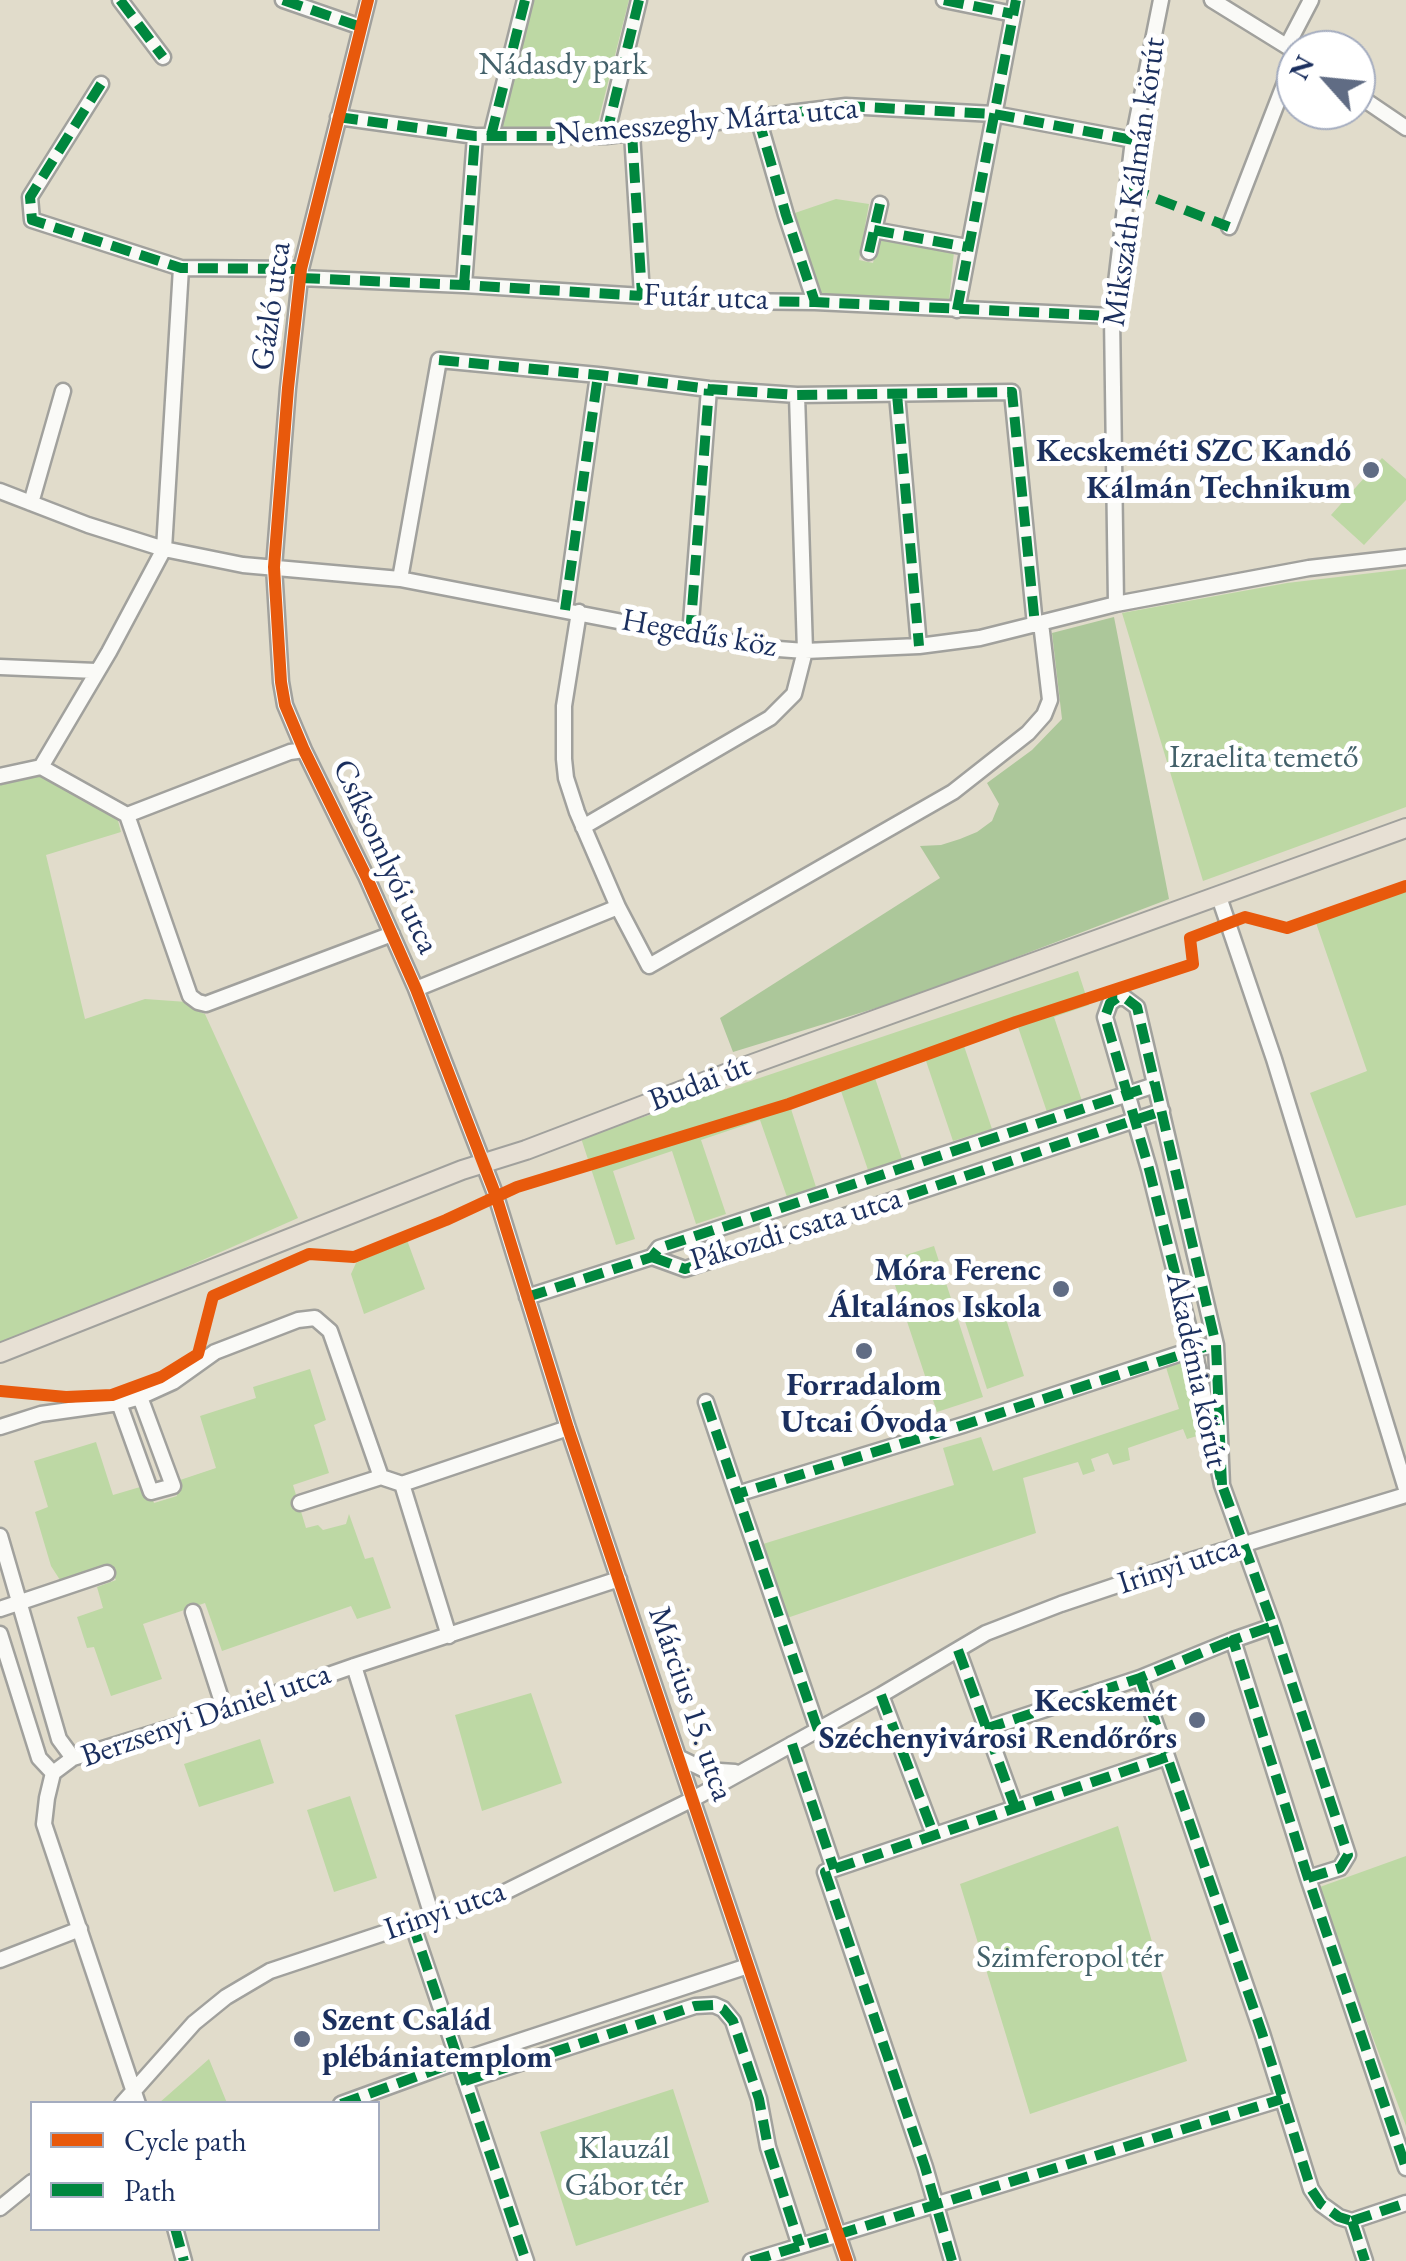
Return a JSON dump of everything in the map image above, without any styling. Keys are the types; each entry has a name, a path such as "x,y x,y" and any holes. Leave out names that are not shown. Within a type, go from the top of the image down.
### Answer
{"main road":[{"name":"Budai út","path":"0,1353 484,1163 1406,828"}],"street":[{"path":"120,0 163,57"},
{"path":"283,0 361,27"},
{"name":"Gázló utca","path":"274,566 301,274 368,0"},
{"path":"464,284 483,136 525,0"},
{"path":"606,136 638,0"},
{"path":"944,0 1014,7 957,310"},
{"name":"Mikszáth Kálmán körút","path":"1116,604 1112,316 1133,140 1161,0"},
{"path":"1212,0 1276,40"},
{"path":"1300,30 1311,0"},
{"name":"Futár utca","path":"101,84 30,197 32,220 181,268 642,296 1112,316"},
{"path":"1229,227 1276,97"},
{"name":"Nemesszeghy Márta utca","path":"338,116 483,136 606,136 846,106 994,114 1133,140"},
{"path":"1376,108 1406,128"},
{"path":"758,118 815,302"},
{"path":"632,133 642,296"},
{"path":"870,252 880,204"},
{"path":"874,230 967,248"},
{"path":"41,767 164,549 181,268"},
{"path":"400,580 439,360 598,375 709,389 797,395 1012,392 1050,700 1044,716 953,792 649,966 618,907 566,778 564,706 598,375"},
{"path":"690,635 709,389"},
{"path":"31,503 62,391"},
{"path":"898,394 919,646"},
{"path":"583,827 770,718 794,694 805,651 797,395"},
{"name":"Hegedűs köz","path":"0,491 164,549 243,565 400,580 690,635 805,651 919,646 980,638 1116,604 1309,568 1406,557"},
{"name":"Csíksomlyói utca","path":"274,566 280,682 286,705 416,989 484,1163"},
{"path":"0,668 96,671"},
{"path":"127,815 304,750"},
{"path":"0,776 41,767 127,815 190,996 198,1002 206,1004 392,934"},
{"path":"1219,896 1274,1059 1406,1492"},
{"path":"416,989 618,907"},
{"name":"Akadémia körút","path":"1117,998 1125,998 1137,1007 1216,1345 1222,1485 1194,1349 1149,1169 1105,1017 1110,1003 1117,998"},
{"name":"Pákozdi csata utca","path":"1155,1085 659,1248 652,1257 685,1269 1162,1111"},
{"name":"Március 15. utca","path":"484,1163 568,1428 847,2261"},
{"path":"528,1297 652,1257"},
{"path":"0,1427 41,1414 119,1403 140,1396 174,1382 215,1352 298,1320 315,1318 330,1331 382,1478"},
{"path":"737,1494 1216,1345"},
{"path":"119,1403 151,1492 173,1486 140,1396"},
{"path":"706,1402 818,1730"},
{"path":"300,1503 382,1478 402,1484 568,1428"},
{"path":"402,1484 449,1636"},
{"path":"1222,1485 1348,1856 1340,1868 1308,1878"},
{"name":"Irinyi utca","path":"136,2096 194,2023 252,1980 288,1964 501,1894 693,1799 986,1633 1061,1604 1406,1492"},
{"path":"0,1536 59,1739 74,1758"},
{"path":"0,1609 107,1573"},
{"name":"Berzsenyi Dániel utca","path":"136,2096 44,1824 53,1773 74,1758 619,1580"},
{"path":"194,1612 225,1711"},
{"path":"985,1728 1140,1678 1273,1626"},
{"path":"0,1634 6,1676 39,1758 53,1773"},
{"path":"1233,1640 1406,2168"},
{"path":"958,1650 1015,1808"},
{"path":"354,1666 432,1916"},
{"path":"1140,1678 1259,2022 1311,2190 1321,2204 1352,2221 1406,2203"},
{"path":"881,1695 934,1834"},
{"path":"792,1744 834,1869"},
{"path":"952,2261 826,1872 1167,1757"},
{"name":"Március 15. utca","path":"680,1758 705,1770 741,1772"},
{"path":"412,1923 526,2261"},
{"path":"0,1960 80,1929"},
{"path":"350,2101 748,1966"},
{"path":"465,2081 695,2006 722,2008 733,2022 754,2084 768,2147 800,2246"},
{"path":"762,2259 1282,2099"},
{"path":"0,2208 30,2184"},
{"path":"1352,2221 1365,2261"},
{"path":"176,2231 184,2261"}],"green space":[{"name":"Nádasdy park","path":"529,0 629,0 596,130 498,133"},
{"path":"836,199 869,204 859,260 873,263 879,238 954,252 949,301 813,295 786,216"},
{"path":"1382,458 1406,479 1406,500 1364,545 1331,515"},
{"name":"Izraelita temető","path":"1406,569 1406,807 1203,881 1122,613 1287,583"},
{"path":"1114,617 1169,899 912,997 733,1052 720,1018 940,878 920,846 960,839 992,821 999,804 987,783 1032,750 1062,719 1052,633"},
{"path":"41,773 117,817 121,832 46,855 85,1019 145,999 187,1002 205,1014 298,1218 148,1284 0,1342 0,782"},
{"path":"1406,888 1406,1205 1356,1218 1310,1093 1367,1071 1315,920"},
{"path":"1078,971 1089,1005 1054,1017 1082,1101 1047,1112 1018,1027 964,1046 992,1129 953,1141 926,1061 875,1078 902,1159 868,1170 841,1091 791,1109 816,1187 787,1197 760,1120 701,1140 726,1214 696,1224 672,1151 613,1171 635,1239 616,1245 581,1138"},
{"path":"407,1240 425,1289 364,1314 351,1274 356,1263"},
{"path":"934,1246 983,1397 937,1412 887,1261"},
{"path":"1001,1303 1024,1376 987,1389 963,1315"},
{"path":"1189,1356 1207,1433 1187,1439 1183,1429 1128,1448 1130,1460 1113,1465 1108,1453 1091,1459 1095,1471 1083,1475 1078,1462 1023,1478 1036,1533 787,1618 763,1544 954,1485 943,1448 981,1437 993,1471 1179,1409 1165,1364"},
{"path":"310,1369 326,1420 314,1425 329,1473 293,1485 306,1528 318,1525 323,1530 346,1524 349,1514 365,1559 373,1557 391,1608 357,1619 351,1606 222,1651 205,1603 143,1624 162,1679 111,1696 94,1647 87,1648 77,1617 103,1608 97,1587 116,1580 105,1565 60,1580 51,1566 35,1512 48,1507 34,1461 96,1442 113,1495 147,1485 154,1503 177,1496 174,1482 216,1468 200,1416 256,1398 253,1387"},
{"path":"531,1693 562,1783 482,1811 455,1715"},
{"path":"260,1739 274,1783 199,1807 184,1764"},
{"path":"350,1796 377,1878 334,1892 307,1810"},
{"name":"Szimferopol tér","path":"1118,1826 1187,2061 1030,2114 960,1884"},
{"path":"1406,1856 1406,2126 1317,1888"},
{"path":"209,2059 226,2101 161,2101"},
{"name":"Klauzál Gábor tér","path":"673,2089 709,2202 576,2246 540,2132"}],"marked path":[{"path":"120,0 163,57"},
{"path":"283,0 361,27"},
{"path":"491,136 525,0"},
{"path":"606,136 639,0"},
{"path":"944,0 1013,14"},
{"path":"957,310 1016,0"},
{"path":"101,84 30,197 32,220 181,268 301,269"},
{"path":"338,117 475,136 606,136 846,106 994,114 1133,140"},
{"path":"758,118 815,302"},
{"path":"632,133 642,295"},
{"path":"464,285 475,136"},
{"path":"1129,188 1229,227"},
{"path":"869,252 880,204"},
{"path":"874,230 967,247"},
{"path":"300,278 725,301 1112,316"},
{"path":"439,360 797,395 1012,392 1035,625"},
{"path":"565,610 598,375"},
{"path":"690,635 709,389"},
{"path":"897,394 919,646"},
{"path":"1222,1485 1216,1345 1137,1007 1125,998 1117,998 1110,1003 1105,1017 1149,1169 1194,1349 1222,1485 1273,1626 1233,1640 1406,2168"},
{"path":"527,1297 652,1257 659,1248 1155,1085"},
{"path":"652,1257 685,1269 1162,1111"},
{"path":"818,1730 737,1494 1205,1347"},
{"path":"706,1402 737,1494"},
{"path":"1273,1626 1348,1855 1340,1868 1308,1878"},
{"path":"985,1729 1140,1678 1233,1640"},
{"path":"958,1650 1015,1807"},
{"path":"1140,1678 1262,2033 1311,2189 1321,2204 1352,2221"},
{"path":"881,1695 934,1835"},
{"path":"792,1744 834,1869"},
{"path":"952,2261 925,2167 825,1872 1167,1757"},
{"path":"412,1923 526,2261"},
{"path":"465,2081 695,2006 714,2005 723,2009 733,2021 759,2099 768,2147 800,2246"},
{"path":"349,2101 459,2061"},
{"path":"751,2261 1282,2099"},
{"path":"1352,2221 1406,2203"},
{"path":"1352,2221 1365,2261"},
{"path":"176,2231 184,2261"}],"cycle path":[{"path":"368,0 301,269 274,567 285,705 416,989 496,1196 568,1428 847,2261"},
{"path":"0,1391 66,1397 112,1395 161,1377 198,1354 213,1296 309,1254 354,1257 517,1187 789,1104 1016,1022 1193,964 1190,938 1245,917 1287,928 1406,886"}],"place":[{"name":"Kecskeméti SZC Kandó Kálmán Technikum","path":"1371,470"},
{"name":"Móra Ferenc Általános Iskola","path":"1061,1289"},
{"name":"Forradalom Utcai Óvoda","path":"864,1351"},
{"name":"Kecskemét Széchenyivárosi Rendőrőrs","path":"1197,1720"},
{"name":"Szent Család plébániatemplom","path":"302,2039"}]}
